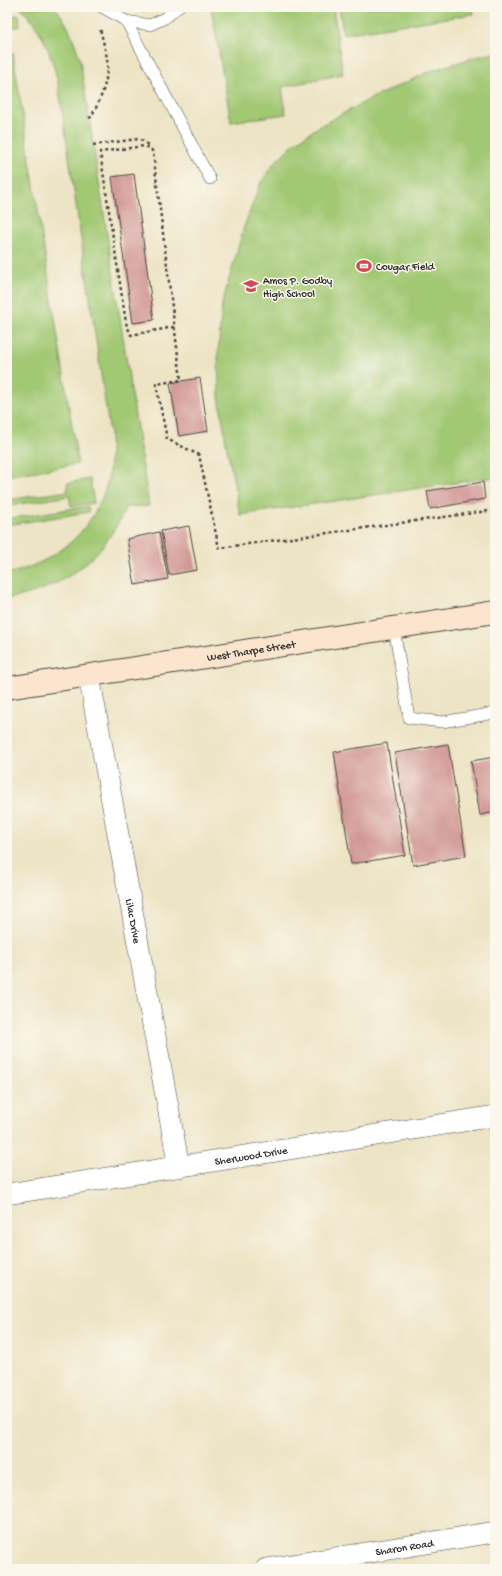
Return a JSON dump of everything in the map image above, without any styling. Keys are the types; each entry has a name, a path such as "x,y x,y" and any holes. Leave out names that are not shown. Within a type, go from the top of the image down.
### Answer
{"main road":[{"name":"West Tharpe Street","path":"7,688 495,612"}],"street":[{"name":"Lilac Drive","path":"89,676 179,1167"},
{"name":"Sherwood Drive","path":"7,1194 495,1116"},
{"name":"Sharon Road","path":"266,1569 495,1532"}],"lane":[{"path":"102,7 126,22 150,25 165,18 178,7"},
{"path":"126,22 210,179"},
{"path":"394,628 408,718 442,722 495,713"}],"path":[{"path":"89,118 91,118 100,100 106,81 107,59 98,22"},
{"path":"93,145 138,139 143,141 153,152 180,380 156,384 167,439 199,454 219,548 495,510"},
{"path":"150,148 138,146 100,152 126,323 131,335 174,327"}],"green space":[{"path":"19,7 55,7 68,27 79,57 149,506 126,507 117,526 106,542 93,557 79,569 46,588 7,599 7,574 39,563 54,555 79,534 89,521 105,490 110,456 110,435 58,83 49,51 40,32"},
{"path":"211,7 333,7 343,74 282,87 286,114 231,122"},
{"path":"339,7 473,7 474,14 343,34"},
{"path":"19,15 20,27 7,28 7,16"},
{"path":"13,53 78,464 7,476 7,54"},
{"name":"Cougar Field","path":"495,53 495,477 240,515 219,397 218,355 222,304 244,227 261,182 274,163 291,146 318,127 372,98 433,70"},
{"path":"90,479 94,503 71,506 69,496 7,506 7,500 68,491 67,483"},
{"path":"88,506 89,512 7,525 7,519"}],"building":[{"path":"135,7 148,7 145,12"},
{"path":"134,174 154,320 133,323 112,177"},
{"path":"200,378 208,431 179,436 170,383"},
{"path":"483,482 485,499 430,509 427,491"},
{"path":"189,526 197,570 169,575 161,531"},
{"path":"159,532 168,579 135,585 127,539"},
{"path":"387,743 405,855 351,864 334,752"},
{"path":"448,744 466,856 413,865 395,753"},
{"path":"495,757 495,812 480,815 471,761"}],"place":[{"name":"Cougar Field","path":"364,266"},
{"name":"Amos P. Godby High School","path":"251,286"}]}
